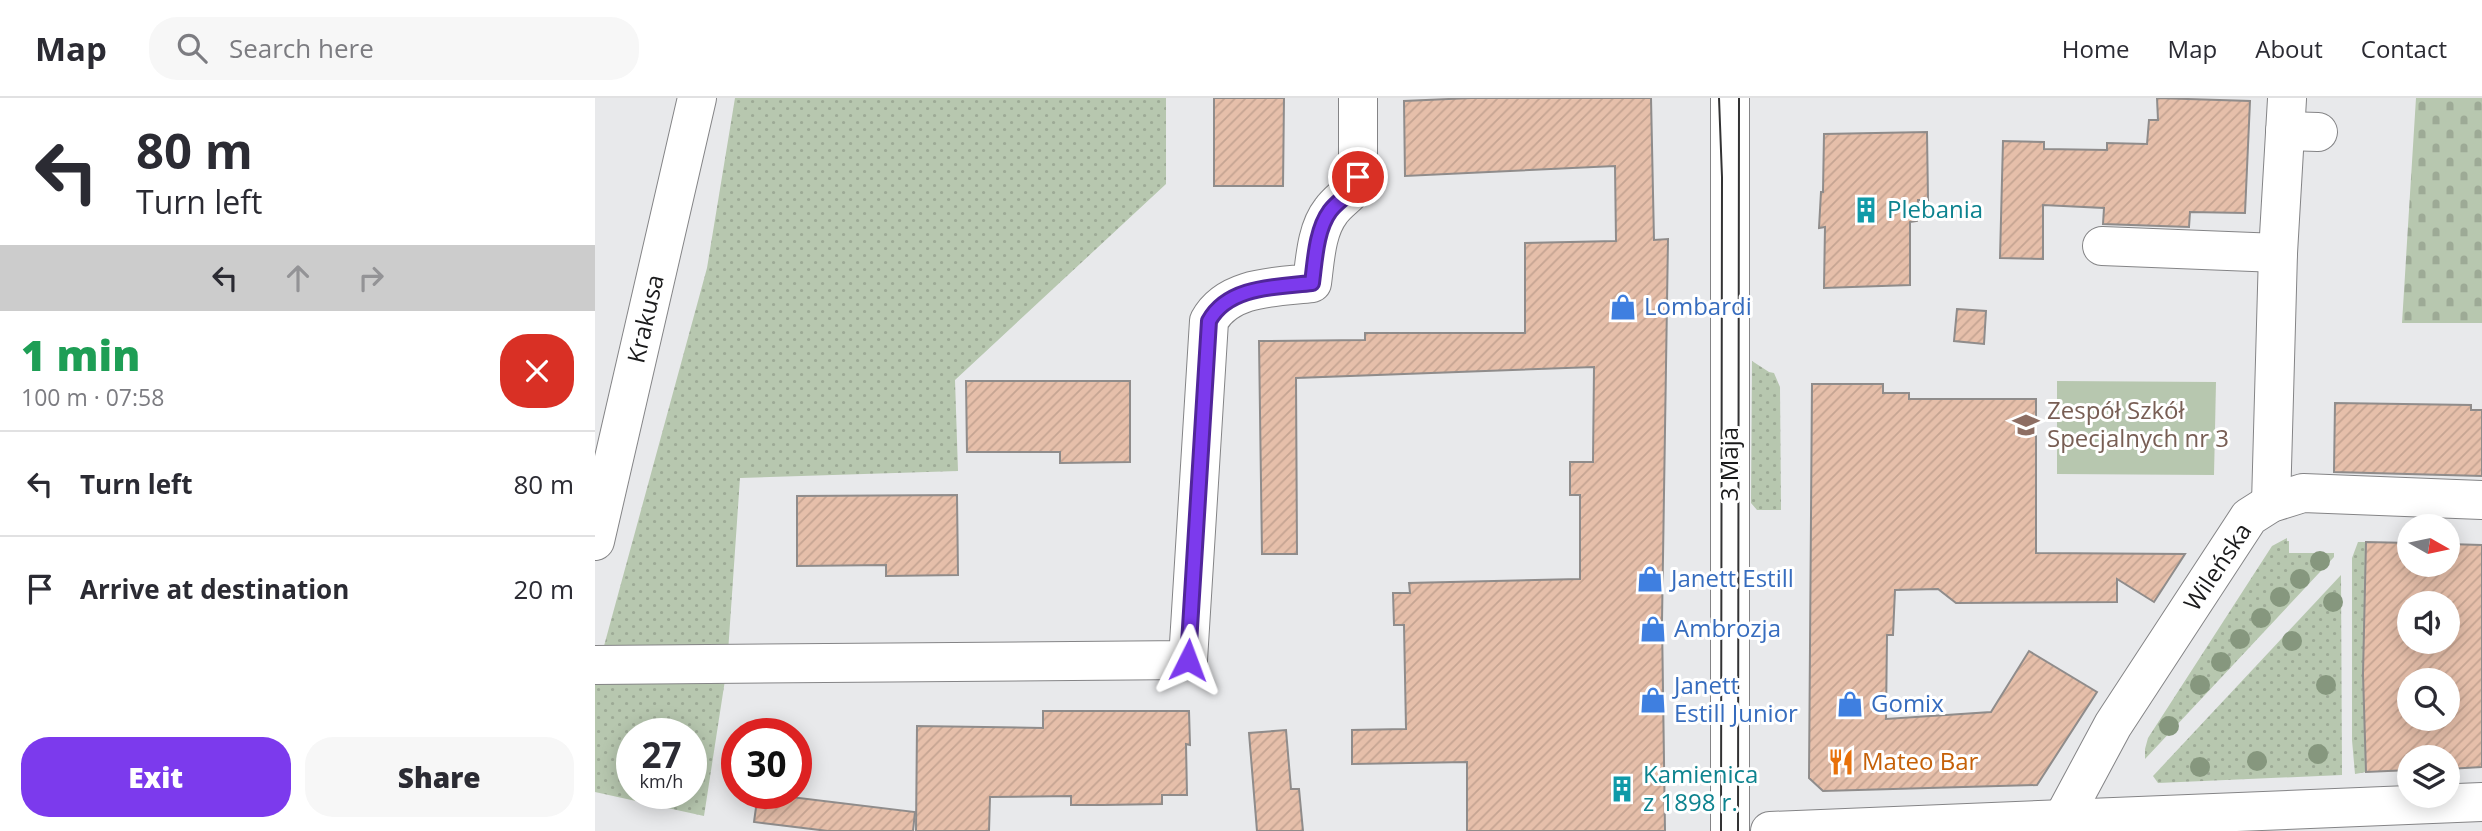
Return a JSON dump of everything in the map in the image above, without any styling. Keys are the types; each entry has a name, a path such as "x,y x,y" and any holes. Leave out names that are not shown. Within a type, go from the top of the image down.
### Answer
{"street":[{"name":"Krakusa","path":"595,541 697,98"},
{"path":"595,665 1188,660 1209,321 1223,302 1238,295 1312,283 1322,229 1329,212 1355,188 1358,177 1358,98"},
{"name":"3 Maja","path":"1730,98 1730,831"},
{"path":"2271,503 2279,253 2297,121"},
{"path":"2102,246 2279,253"},
{"name":"Wileńska","path":"2062,820 2113,725 2249,517 2271,503 2303,494 2482,500"},
{"path":"1770,831 2062,820 2407,818 2482,802"}],"green space":[{"path":"735,98 1166,98 1166,184 955,380 958,471 740,478 727,667 707,797 707,718 616,718 616,797 595,792 595,679 707,268"},
{"path":"2416,98 2482,98 2482,323 2402,323"},
{"path":"1752,361 1774,373 1780,387 1781,510 1757,510 1751,503"},
{"path":"2057,381 2216,382 2214,475 2057,474"},
{"path":"2287,538 2289,553 2334,553 2334,557 2145,759 2148,738 2272,546"},
{"path":"2358,542 2366,542 2363,674 2366,772 2355,774 2352,740 2352,558"},
{"path":"2341,575 2342,775 2158,783 2153,776"},
{"path":"672,809 705,809 704,816"}],"building":[{"path":"1214,98 1284,98 1283,186 1214,186"},
{"path":"1471,98 1651,98 1654,240 1668,239 1662,621 1665,831 1467,831 1467,762 1352,764 1352,730 1406,729 1404,625 1394,625 1393,593 1410,593 1409,583 1580,579 1580,495 1570,495 1570,462 1593,462 1594,367 1296,378 1297,554 1262,554 1259,341 1365,340 1365,333 1525,333 1525,243 1616,241 1615,166 1405,176 1404,101"},
{"path":"2157,98 2250,101 2245,213 2190,212 2189,227 2103,224 2104,208 2043,205 2043,259 2000,258 2003,141 2044,142 2044,149 2107,150 2107,143 2147,144 2149,120 2158,120"},
{"name":"Plebania","path":"1927,132 1928,200 1918,200 1917,221 1910,222 1910,285 1824,288 1825,227 1819,228 1824,134"},
{"path":"1957,309 1986,311 1984,344 1954,341"},
{"path":"966,381 1130,381 1130,462 1060,463 1060,452 967,452"},
{"path":"1812,384 1883,384 1883,393 1909,393 1909,399 2036,399 2036,553 2185,554 2154,602 2117,579 2117,602 1956,603 1938,589 1895,590 1893,635 1887,635 1886,719 1991,712 2029,651 2097,692 2037,785 1823,791 1809,778"},
{"path":"2335,403 2471,405 2471,410 2482,410 2482,476 2334,472"},
{"path":"957,495 958,575 886,576 886,565 797,566 797,496"},
{"path":"2366,542 2397,543 2397,578 2461,578 2461,544 2482,545 2482,767 2460,768 2460,745 2397,745 2397,771 2366,772 2363,674"},
{"path":"1043,711 1189,711 1190,745 1186,744 1187,795 1162,795 1162,804 1103,805 1071,805 1071,796 990,797 989,831 916,831 917,726 1043,728"},
{"path":"1286,730 1291,789 1299,789 1303,831 1257,831 1249,733"},
{"path":"812,800 915,812 913,831 828,831 754,822 756,809 812,809"}],"tram line":[{"path":"1719,98 1722,177 1721,831"},
{"path":"1738,831 1739,98"}],"place":[{"name":"Plebania","path":"1866,210"},
{"name":"Lombardi","path":"1623,307"},
{"name":"Zespół Szkół Specjalnych nr 3","path":"2026,425"},
{"name":"Janett Estill","path":"1650,579"},
{"name":"Ambrozja","path":"1653,629"},
{"name":"Janett Estill Junior","path":"1653,700"},
{"name":"Gomix","path":"1850,704"},
{"name":"Mateo Bar","path":"1841,762"},
{"name":"Kamienica z 1898 r.","path":"1622,789"}],"route":[{"path":"1188,660 1209,321 1223,302 1238,295 1312,283 1322,229 1329,212 1355,188 1358,177"}]}
